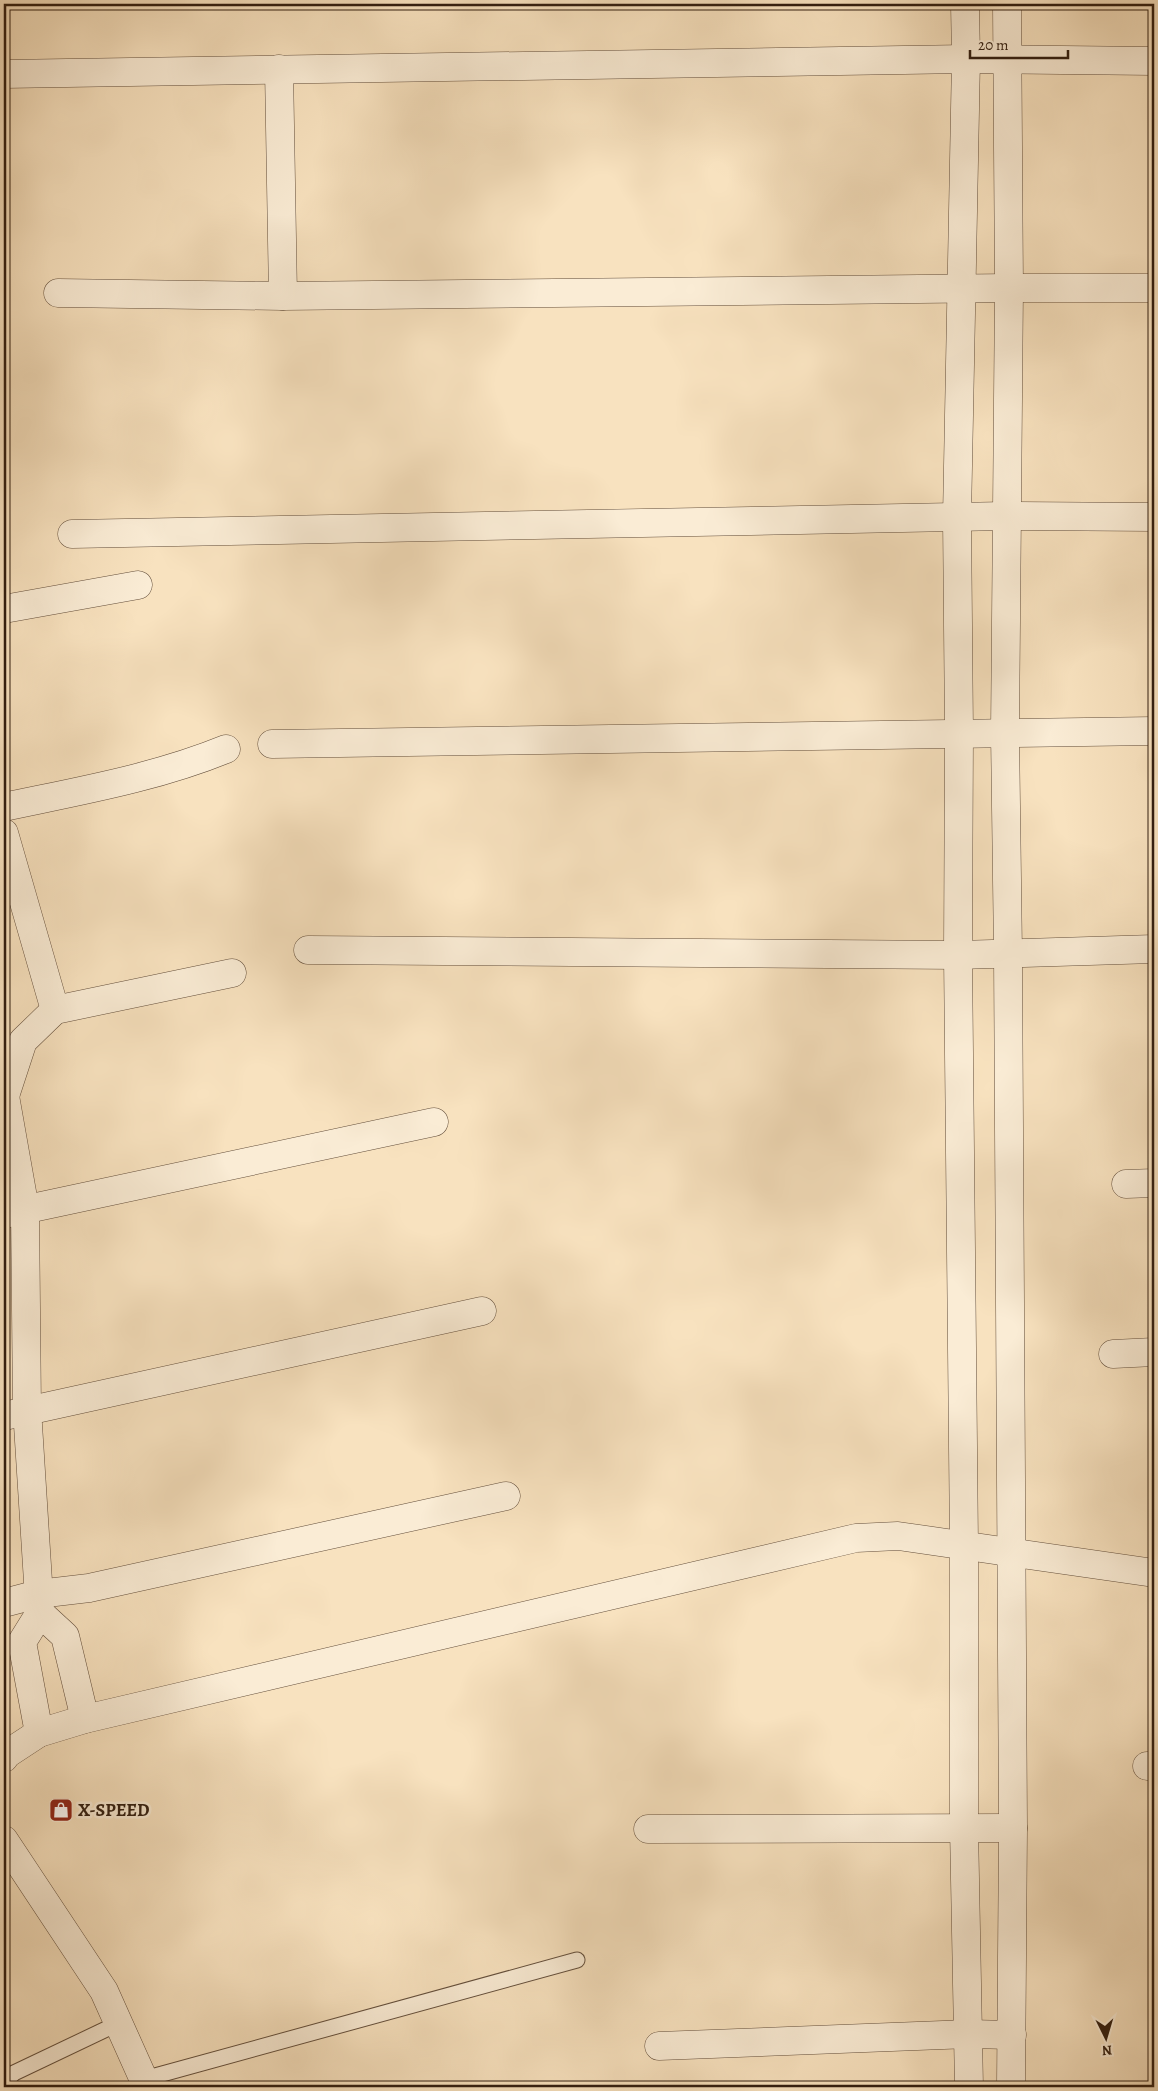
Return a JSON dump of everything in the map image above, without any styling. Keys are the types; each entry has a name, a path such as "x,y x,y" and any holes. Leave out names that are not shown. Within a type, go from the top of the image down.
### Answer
{"street":[{"path":"964,4 966,58 957,517 959,733 958,955 964,1545 964,1827 969,2087"},
{"path":"1008,4 1009,288 1005,516 1005,733 1013,1828 1011,2087"},
{"path":"4,74 966,58 1154,61"},
{"path":"279,69 283,296"},
{"path":"58,293 283,296 1154,288"},
{"path":"72,534 1005,516 1154,518"},
{"path":"4,609 138,586"},
{"path":"272,744 1154,731"},
{"path":"4,807 111,784 181,766 226,749"},
{"path":"4,833 56,1010"},
{"path":"308,950 958,955 1154,949"},
{"path":"39,1733 22,1642 39,1603 15,1413 14,1211 5,1096 23,1041 56,1010 232,973"},
{"path":"14,1211 434,1122"},
{"path":"1126,1184 1154,1183"},
{"path":"15,1413 482,1311"},
{"path":"1113,1354 1154,1352"},
{"path":"4,1603 39,1603 89,1588 506,1496"},
{"path":"4,1758 7,1754 39,1733 85,1719 856,1538 898,1536 964,1545 1010,1554 1154,1573"},
{"path":"39,1603 65,1636 85,1719"},
{"path":"648,1829 1013,1828"},
{"path":"8,1856 104,1990 146,2083"},
{"path":"659,2046 969,2034 1012,2035"}],"lane":[{"path":"146,2083 577,1960"},
{"path":"4,2083 14,2073 119,2023"}],"place":[{"name":"X-SPEED","path":"61,1810"}]}
